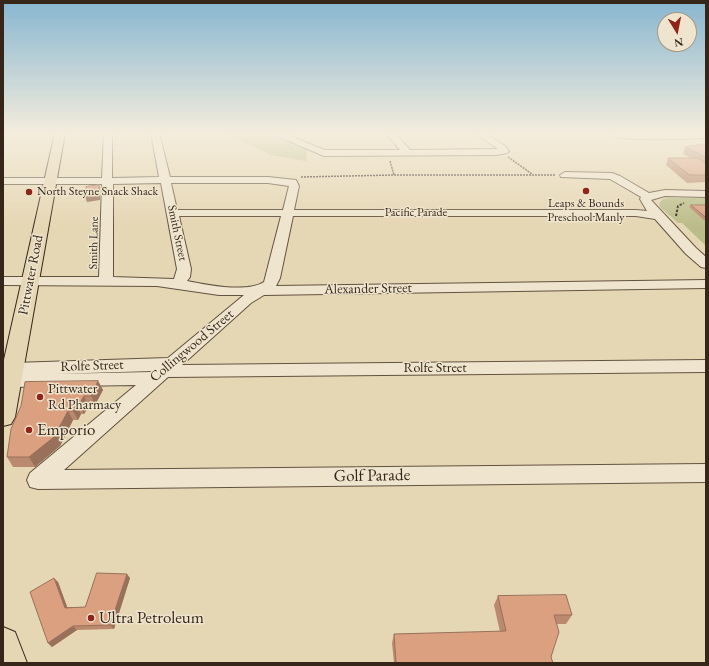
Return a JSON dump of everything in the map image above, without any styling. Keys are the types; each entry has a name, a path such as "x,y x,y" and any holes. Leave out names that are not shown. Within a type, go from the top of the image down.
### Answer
{"main road":[{"name":"Pittwater Road","path":"3,418 54,164"},
{"path":"3,644 8,663"}],"street":[{"name":"Smith Lane","path":"106,281 107,164"},
{"name":"Smith Street","path":"162,164 184,269 183,277 178,284"},
{"path":"565,175 612,176 620,179 630,188 648,196 657,194 706,194"},
{"path":"3,181 268,180 292,182"},
{"name":"Collingwood Street","path":"38,480 246,300 270,284 274,278 294,186 292,182"},
{"path":"676,194 658,199 655,203 706,252"},
{"path":"648,196 646,201 658,216 691,252 706,264"},
{"name":"Pacific Parade","path":"173,213 636,213 658,216"},
{"name":"Alexander Street","path":"3,281 106,281 178,284 219,291 706,284"},
{"name":"Rolfe Street","path":"11,375 163,371 706,366"},
{"name":"Rolfe Street","path":"11,375 163,371"},
{"name":"Golf Parade","path":"38,480 706,472"}],"path":[{"path":"391,164 394,175"},
{"path":"519,164 533,175"},
{"path":"292,182 303,176 565,175"},
{"path":"677,218 675,215 678,206 690,201"}],"green space":[{"path":"706,198 706,246 682,223 678,223 660,207 659,203 663,199"}],"building":[{"path":"676,164 706,164 706,175 690,175"},
{"path":"99,185 99,196 85,197 86,187"},
{"path":"691,205 706,205 706,217"},
{"path":"98,381 91,396 84,396 79,405 76,405 73,411 68,411 54,437 29,457 7,457 11,429 21,406 25,382"},
{"path":"97,573 127,574 110,625 73,626 48,643 30,592 54,578 65,608 85,607"},
{"path":"566,595 572,615 554,615 559,632 551,657 553,663 396,663 394,634 506,631 498,596"}],"place":[{"name":"Leaps & Bounds Preschool Manly","path":"586,191"},
{"name":"North Steyne Snack Shack","path":"29,192"},
{"name":"Pittwater Rd Pharmacy","path":"40,397"},
{"name":"Emporio","path":"29,430"},
{"name":"Ultra Petroleum","path":"91,618"}]}
